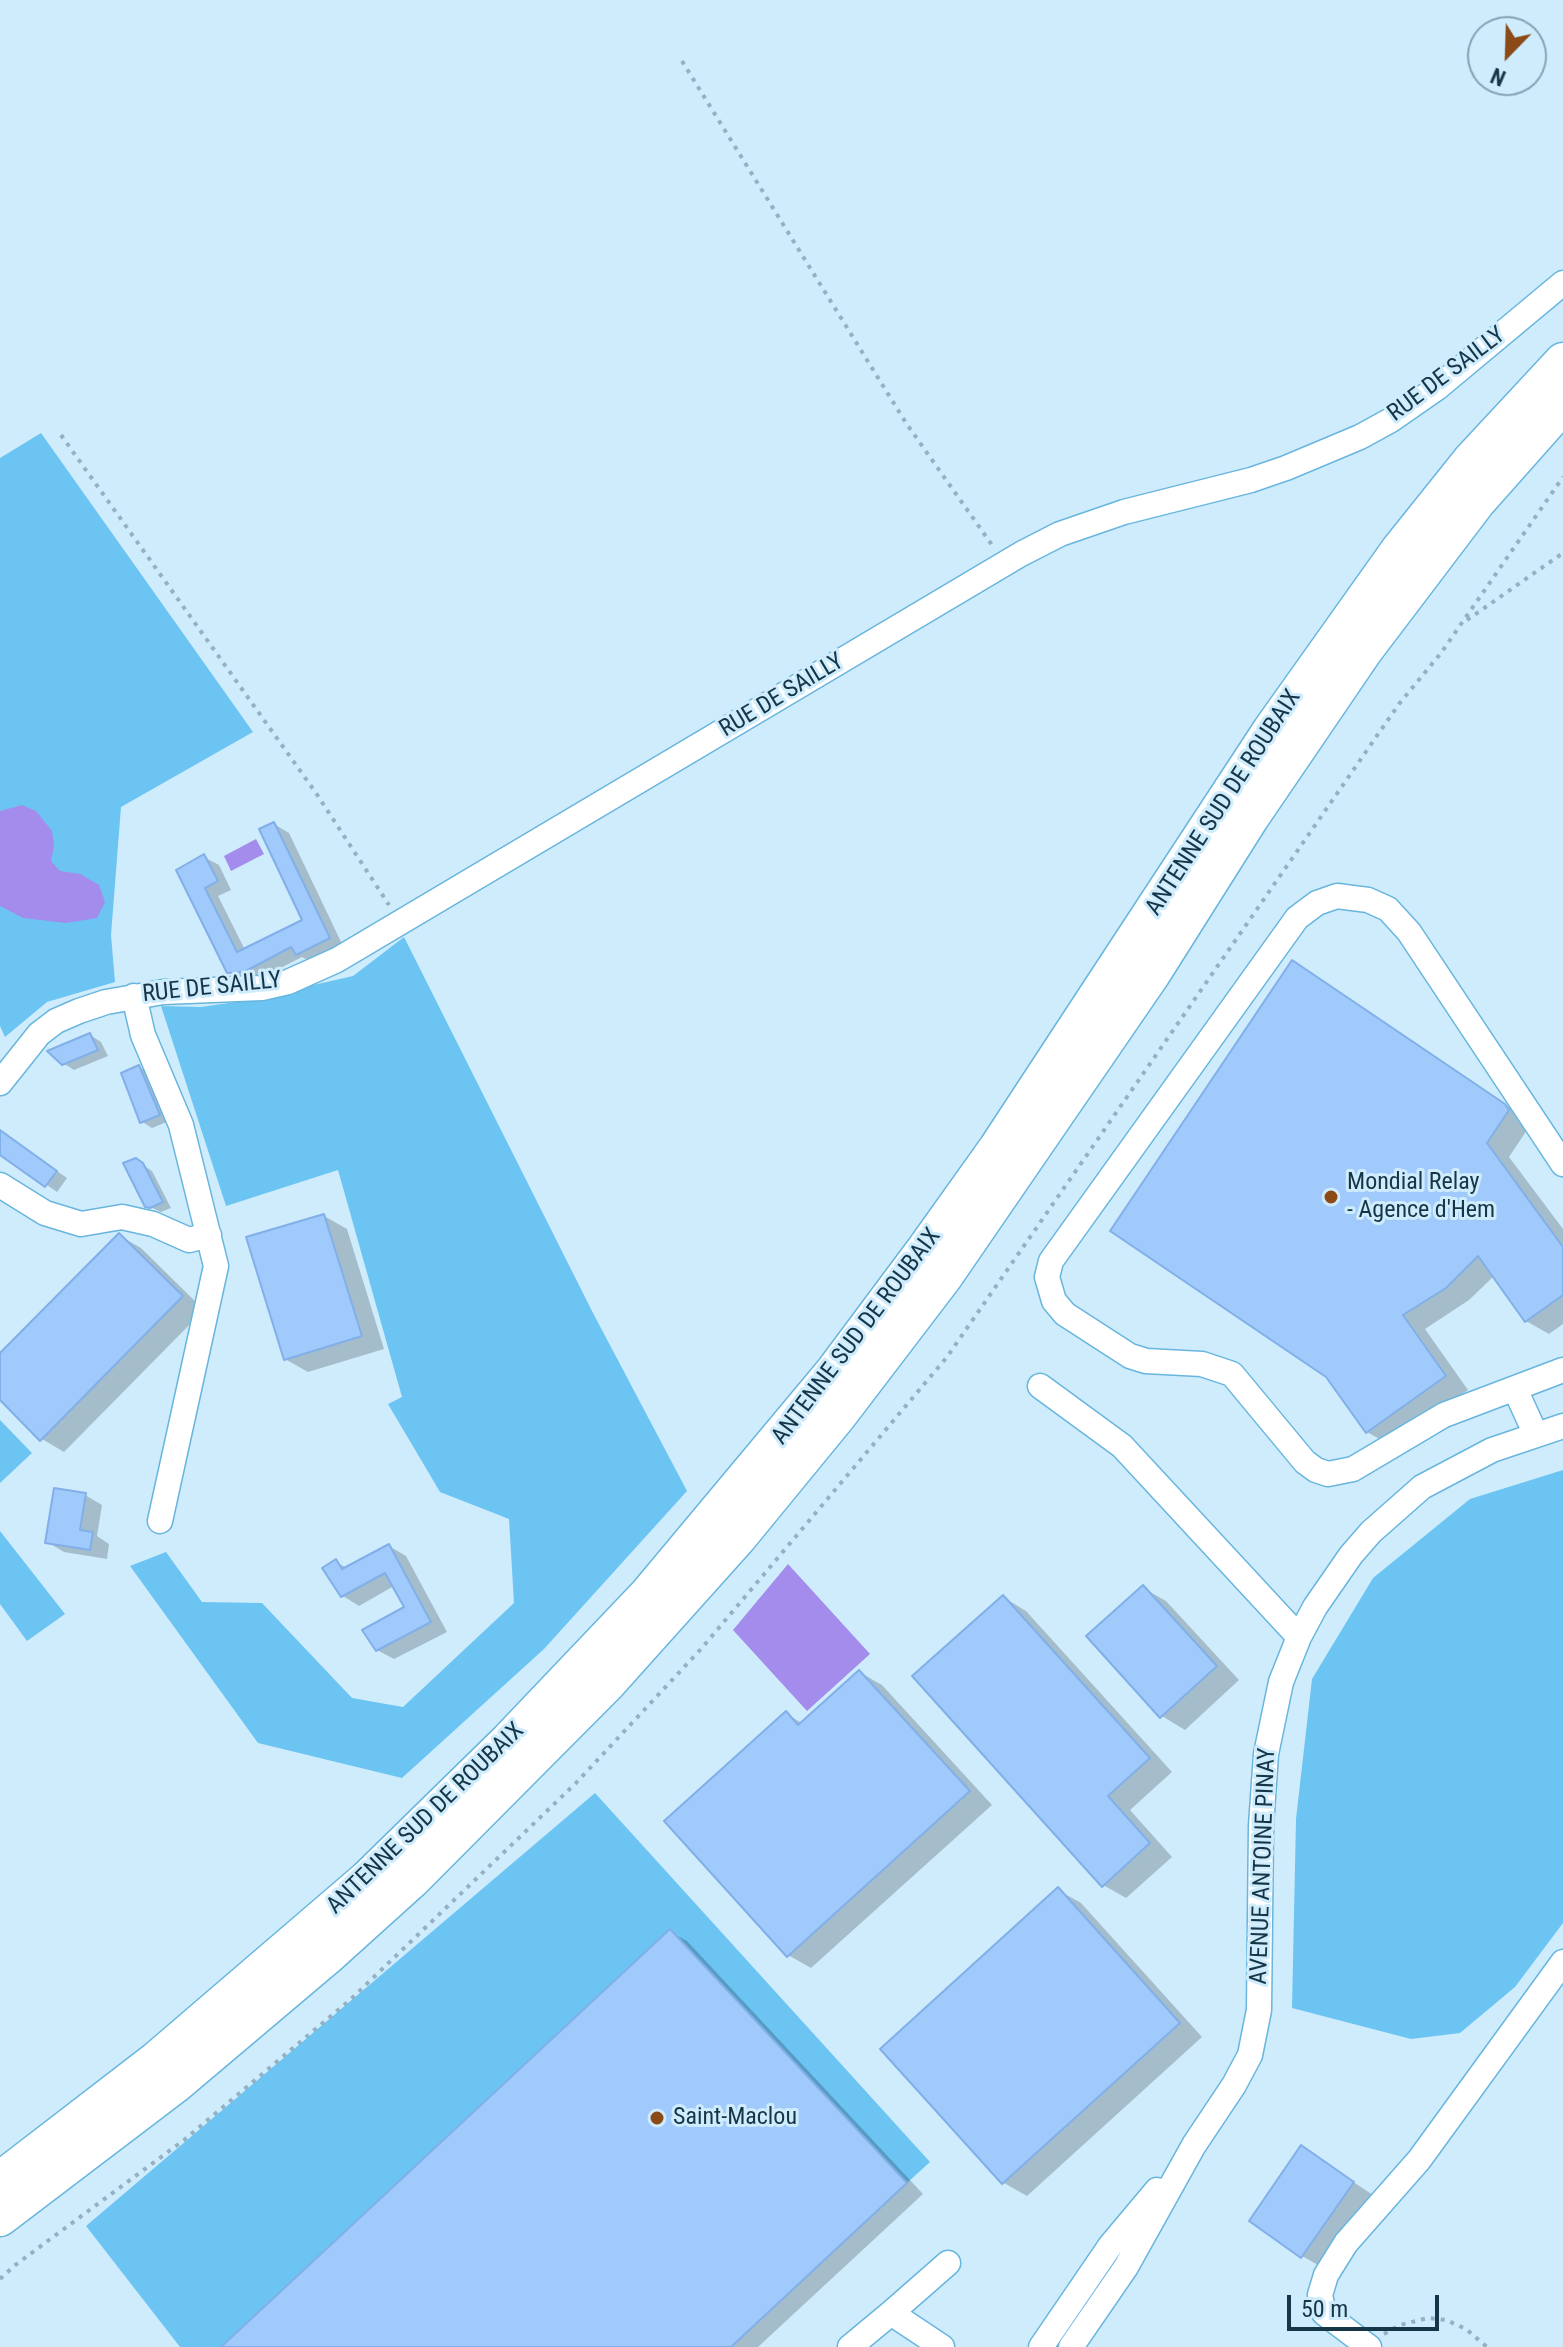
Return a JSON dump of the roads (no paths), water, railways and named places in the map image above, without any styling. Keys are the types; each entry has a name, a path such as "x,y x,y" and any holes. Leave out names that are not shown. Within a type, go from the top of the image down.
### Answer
{"highway":[{"name":"ANTENNE SUD DE ROUBAIX","path":"0,2180 156,2060 358,1887 538,1711 647,1595 825,1382 925,1249 997,1148 1271,730 1384,571 1471,460 1563,361"},
{"name":"ANTENNE SUD DE ROUBAIX","path":"0,2218 153,2103 284,1994 412,1880 527,1767 663,1624 822,1437 944,1277 1152,974 1251,817 1364,651 1477,502 1563,405"},
{"path":"0,2247 211,2079 284,1994"}],"street":[{"name":"RUE DE SAILLY","path":"0,1083 25,1049 56,1021 106,1002 134,996 262,988 288,982 337,960 1060,534 1090,523 1251,480 1360,437 1437,388 1563,283"},
{"path":"1563,1164 1409,932 1388,909 1368,900 1337,896 1317,903 1297,918 1051,1261 1047,1277 1054,1301 1065,1314 1130,1356 1146,1361 1202,1364 1232,1374 1305,1462 1328,1474 1353,1469 1444,1415 1563,1370"},
{"path":"134,996 143,1035 181,1125 216,1266 160,1521"},
{"path":"0,1185 45,1213 81,1224 122,1217 153,1224 189,1240 209,1235"},
{"path":"1040,1386 1122,1446 1299,1637"},
{"path":"1515,1389 1536,1435"},
{"name":"AVENUE ANTOINE PINAY","path":"1071,2347 1126,2267 1194,2145 1250,2055 1257,2026 1261,1963 1264,1775 1274,1706 1289,1658 1315,1607 1351,1555 1395,1509 1422,1487 1492,1450 1563,1426"},
{"path":"1368,2346 1324,2313 1320,2295 1326,2275 1346,2243 1450,2120 1563,1962"},
{"name":"AVENUE ANTOINE PINAY","path":"1041,2347 1119,2234 1194,2145"},
{"path":"850,2347 948,2263"},
{"path":"891,2313 942,2347"}],"place":[{"name":"Mondial Relay - Agence d'Hem","path":"1331,1197"},
{"name":"Saint-Maclou","path":"657,2118"}]}
